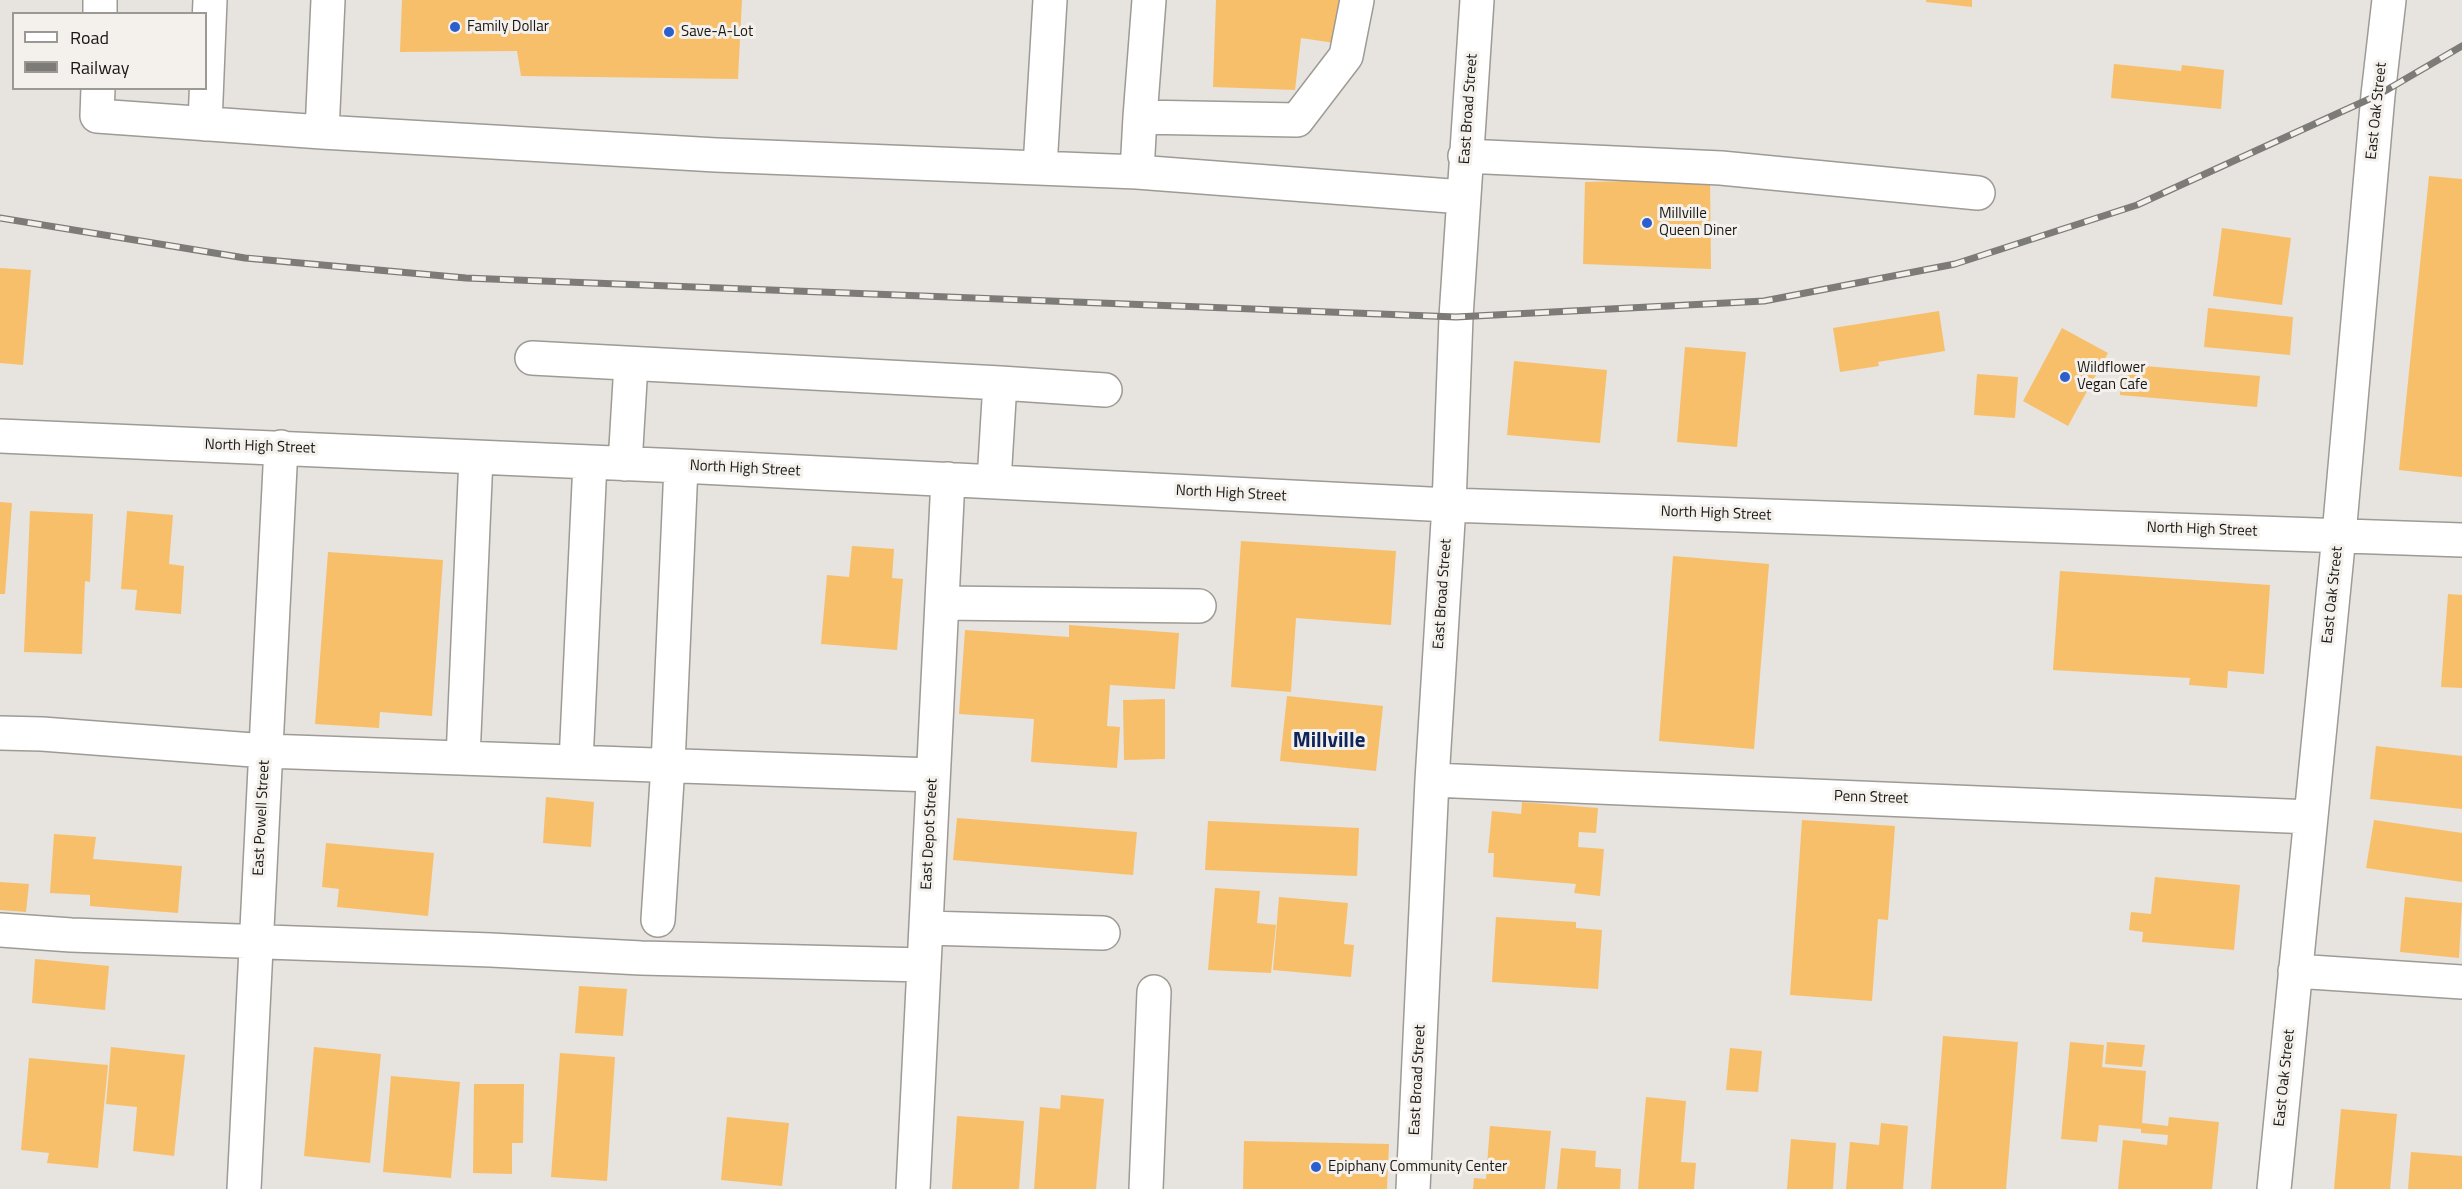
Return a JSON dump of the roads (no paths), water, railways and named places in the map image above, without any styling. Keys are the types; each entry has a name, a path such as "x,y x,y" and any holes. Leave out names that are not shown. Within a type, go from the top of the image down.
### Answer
{"street":[{"path":"207,74 210,0"},
{"path":"322,132 328,0"},
{"path":"1040,167 1050,0"},
{"path":"1137,171 1149,0"},
{"path":"1140,117 1297,120 1346,56 1357,0"},
{"name":"East Broad Street","path":"1413,1189 1465,156 1477,0"},
{"name":"East Oak Street","path":"2274,1189 2340,535 2378,95 2389,0"},
{"path":"98,90 97,116 322,132 717,155 1137,171 1463,197"},
{"path":"205,124 206,90"},
{"path":"1465,156 1721,168 1978,193"},
{"path":"532,358 1105,390"},
{"path":"625,464 630,364"},
{"path":"994,481 1000,383"},
{"name":"North High Street","path":"0,436 681,466 1449,505 2462,540"},
{"name":"East Powell Street","path":"244,1189 281,447"},
{"path":"463,758 476,457"},
{"path":"576,762 590,462"},
{"path":"658,920 668,765 681,466"},
{"name":"East Depot Street","path":"913,1189 948,479"},
{"path":"942,603 1199,606"},
{"path":"0,733 42,734 266,751 932,774"},
{"name":"Penn Street","path":"1432,780 2311,817"},
{"path":"926,928 1103,933"},
{"path":"0,930 641,958 924,965"},
{"path":"2295,971 2462,982"},
{"path":"1146,1189 1154,992"}],"railway":[{"path":"0,218 245,258 466,278 1456,317 1764,301 1955,264 2137,205 2378,95 2462,46"}],"place":[{"name":"Family Dollar","path":"455,27"},
{"name":"Save-A-Lot","path":"669,32"},
{"name":"Millville Queen Diner","path":"1647,223"},
{"name":"Wildflower Vegan Cafe","path":"2065,377"},
{"name":"Epiphany Community Center","path":"1316,1167"}],"district":[{"name":"Millville","path":"1329,742"}]}
